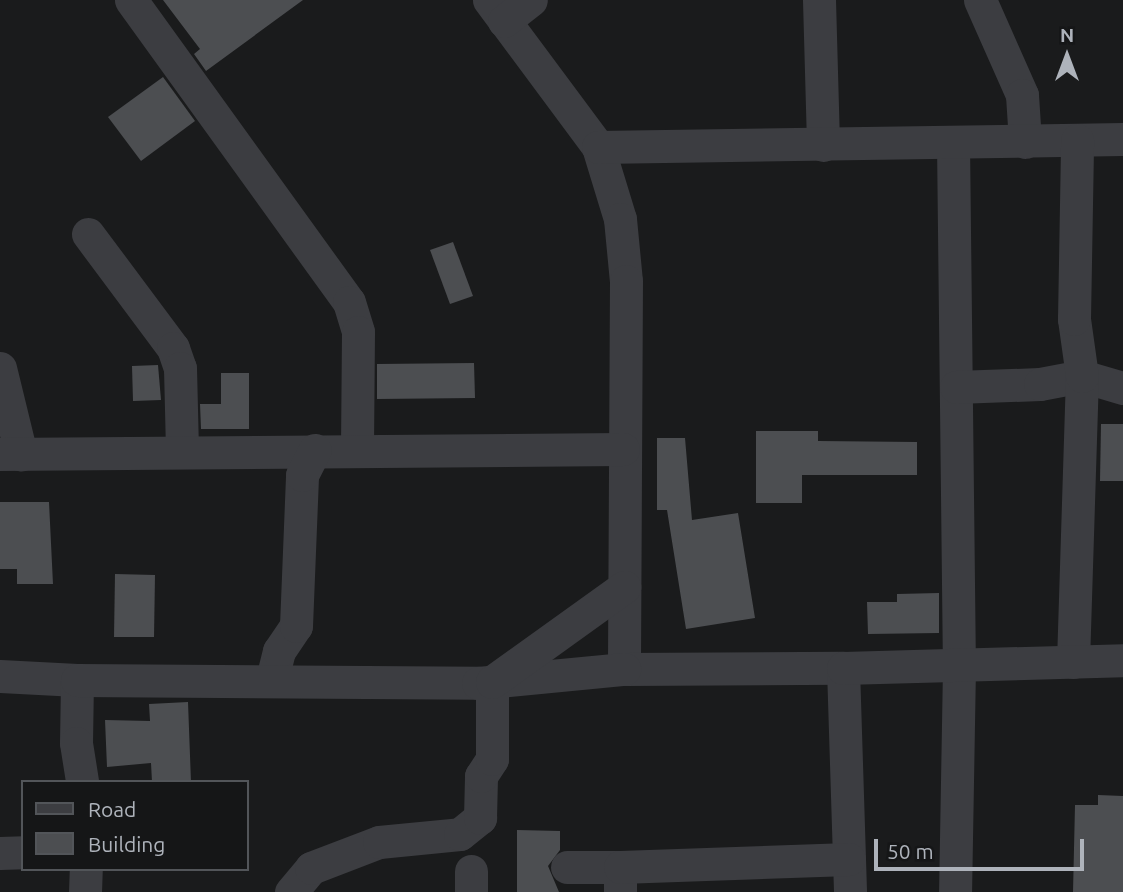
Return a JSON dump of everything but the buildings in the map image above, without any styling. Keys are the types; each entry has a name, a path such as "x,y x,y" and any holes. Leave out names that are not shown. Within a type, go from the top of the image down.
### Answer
{"street":[{"path":"131,0 349,302 358,332 357,450"},
{"path":"531,0 497,10 598,147 620,219 626,281 623,449 624,669"},
{"path":"819,0 822,145"},
{"path":"980,0 1022,96 1025,142"},
{"path":"598,147 1123,139"},
{"path":"1073,662 1082,376 1074,319 1077,140"},
{"path":"953,142 959,667 955,892"},
{"path":"88,234 173,348 180,368 182,452"},
{"path":"0,368 11,454 623,449"},
{"path":"956,387 1040,384 1082,376 1123,388"},
{"path":"315,450 302,475 296,626 319,679"},
{"path":"492,682 624,587"},
{"path":"272,679 279,651 296,626"},
{"path":"0,677 77,680 319,679 492,682 624,669 959,667 1123,660"},
{"path":"843,668 850,892"},
{"path":"77,680 76,743 82,780"},
{"path":"291,892 311,868 379,842 460,834 480,818 481,776 492,759 492,682"},
{"path":"0,853 21,852"},
{"path":"567,867 620,879 849,859"},
{"path":"85,892 86,871"}]}
